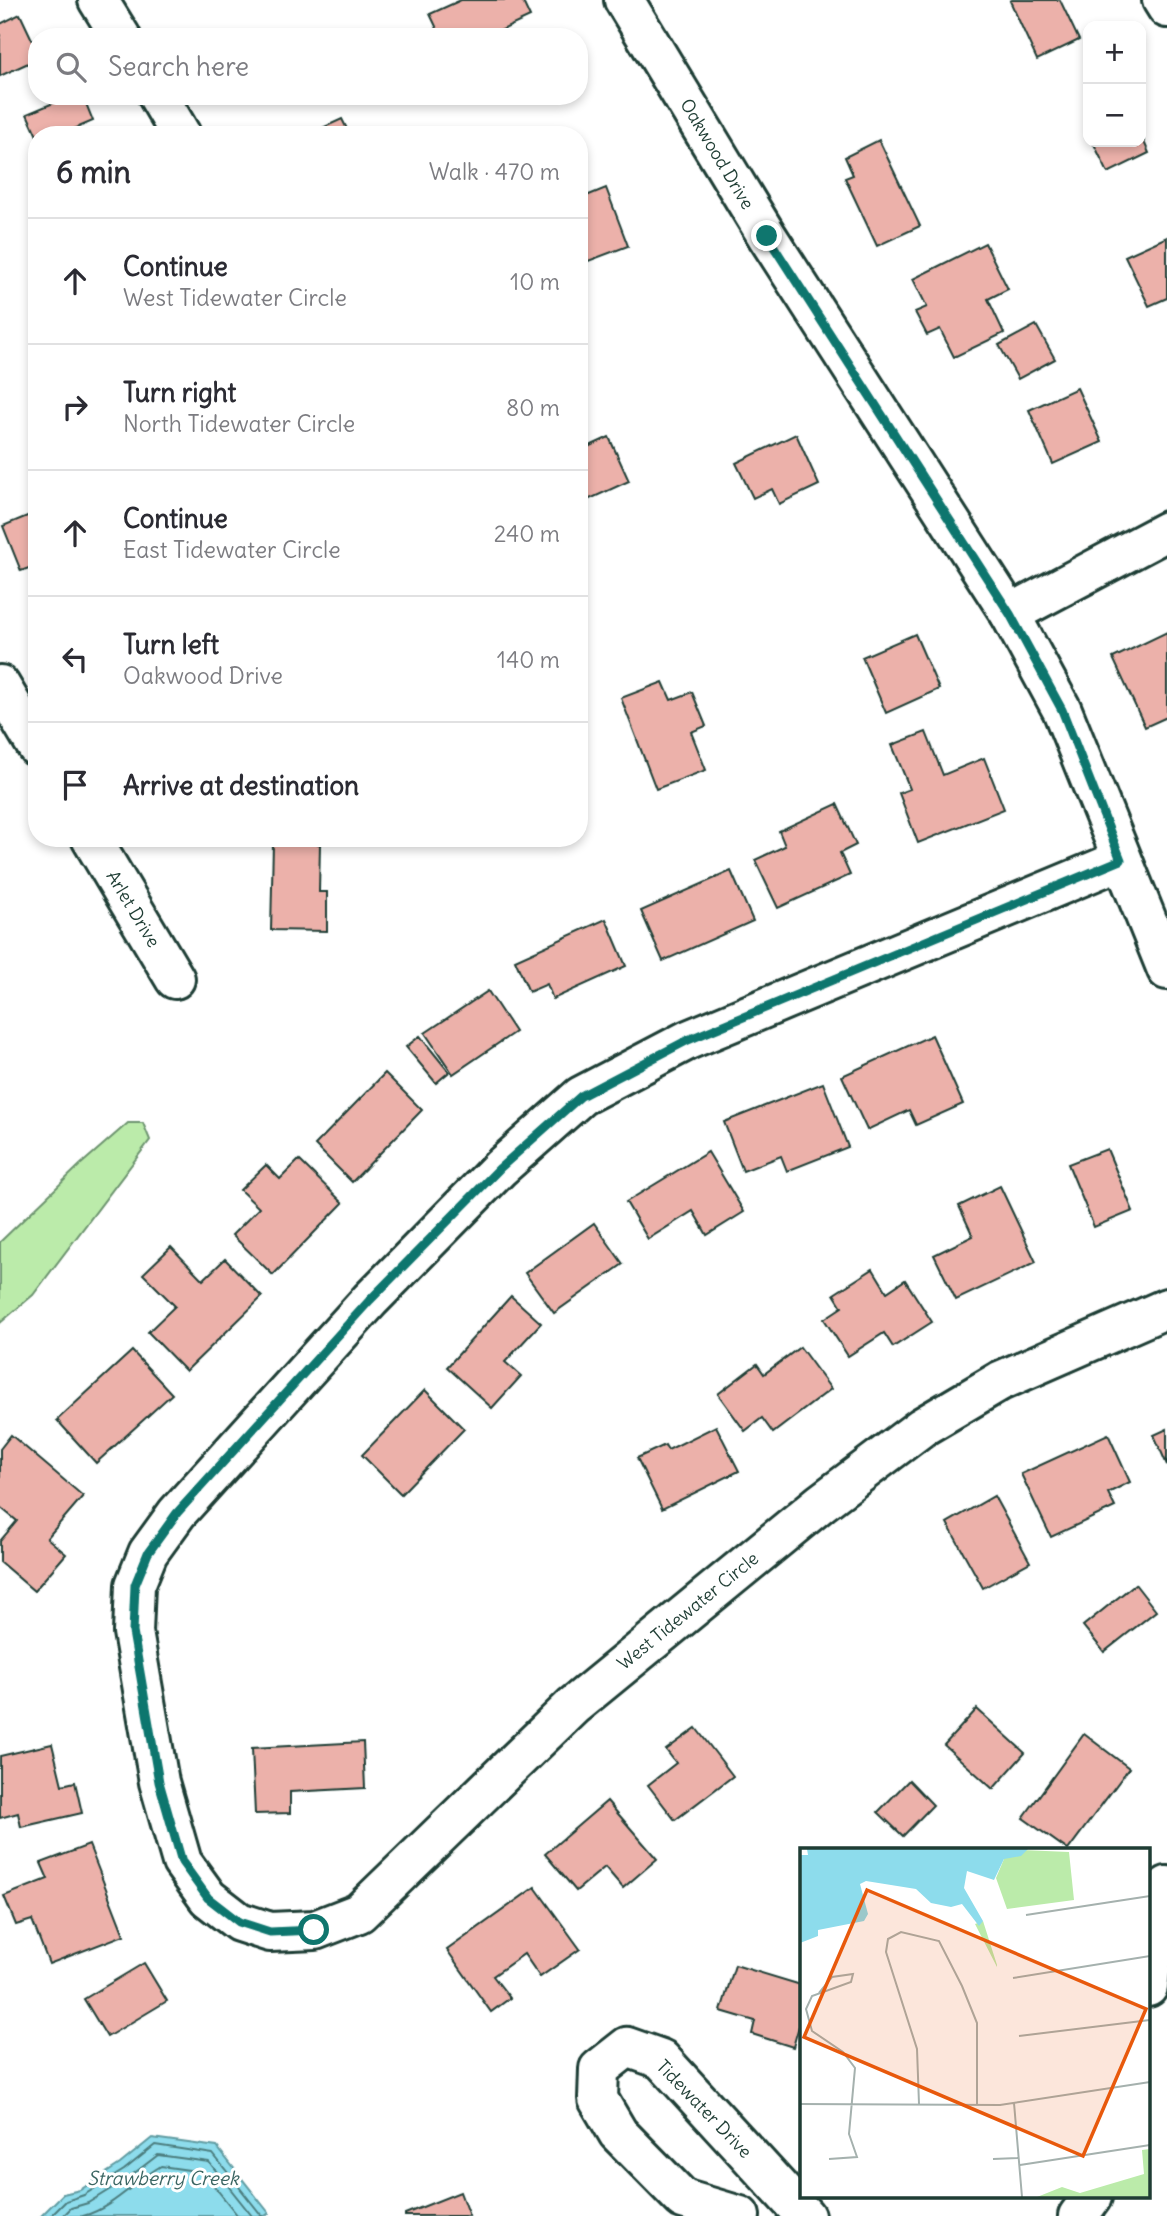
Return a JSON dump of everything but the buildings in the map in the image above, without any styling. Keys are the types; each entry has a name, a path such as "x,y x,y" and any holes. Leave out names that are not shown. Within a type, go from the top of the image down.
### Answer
{"street":[{"path":"99,0 116,28"},
{"name":"Oakwood Drive","path":"624,0 767,236 1010,614 1062,710 1167,970"},
{"path":"1162,0 1167,8"},
{"path":"163,105 176,126"},
{"path":"1010,614 1167,531"},
{"path":"0,685 28,732"},
{"name":"Arlet Drive","path":"96,847 175,979"},
{"name":"West Tidewater Circle","path":"1121,860 688,1040 581,1096 500,1168 370,1300 177,1513 148,1553 135,1585 133,1632 159,1782 182,1862 208,1898 239,1922 270,1932 314,1930 359,1913 573,1706 821,1503 922,1427 1000,1381 1167,1308"},
{"path":"1150,1972 1158,1912 1167,1886"},
{"name":"Tidewater Drive","path":"740,2216 683,2199 618,2133 598,2099 599,2069 627,2047 661,2059 805,2216"},
{"path":"1078,2216 1091,2198"}],"green space":[{"path":"128,1123 143,1123 150,1140 33,1295 0,1323 0,1242"}],"water":[{"name":"Strawberry Creek","path":"152,2138 217,2147 269,2213 265,2216 41,2216 63,2194 80,2190 120,2164"}],"route":[{"path":"314,1930 270,1932 239,1922 208,1898 182,1862 159,1782 133,1632 135,1585 148,1553 177,1513 370,1300 500,1168 581,1096 688,1040 1121,860 1062,710 1010,614 767,236"}]}
